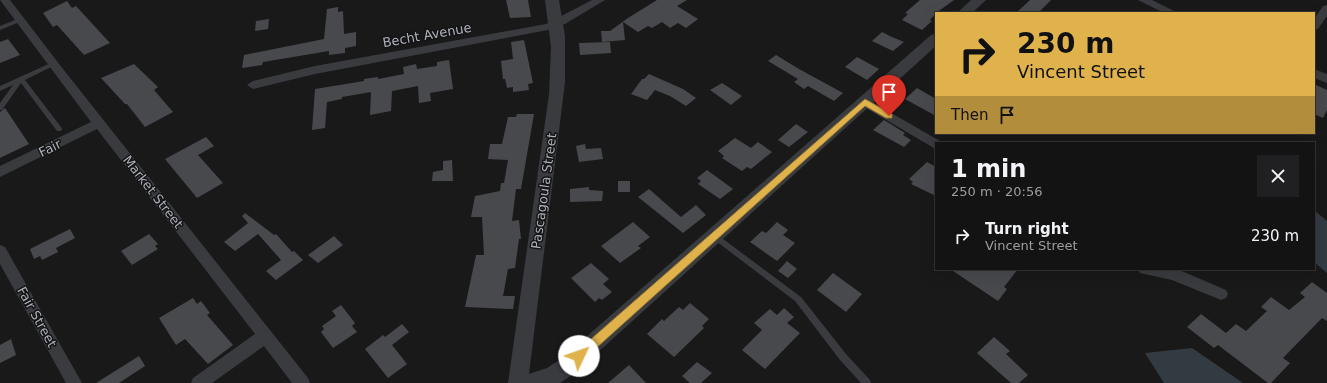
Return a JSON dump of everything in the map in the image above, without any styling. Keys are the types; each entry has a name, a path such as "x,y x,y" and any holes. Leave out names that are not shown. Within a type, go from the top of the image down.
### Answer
{"street":[{"name":"Market Street","path":"5,0 53,64 302,383"},
{"name":"Pascagoula Street","path":"518,383 557,94 559,58 558,24 552,0"},
{"name":"Becht Avenue","path":"253,85 315,70 558,24 600,0"},
{"path":"965,12 979,0"},
{"path":"1143,0 1171,12"},
{"path":"1315,26 1327,8"},
{"path":"532,383 553,376 568,366 935,39"},
{"path":"1315,73 1327,79"},
{"path":"865,102 935,143"},
{"name":"Fair","path":"0,172 99,123"},
{"name":"Fair Street","path":"0,251 74,383"},
{"path":"1151,270 1174,274 1221,294"},
{"path":"199,383 265,336"}],"lane":[{"path":"0,28 20,20"},
{"path":"0,89 53,64"},
{"path":"0,108 21,79"},
{"path":"21,79 59,128"},
{"path":"715,236 798,299 843,356 867,383"}],"shaded area":[{"path":"1315,211 1327,221 1327,273 1315,263"},
{"path":"1192,348 1243,383 1164,383 1145,353"}],"building":[{"path":"506,0 528,0 531,17 510,18"},
{"path":"657,0 687,0 677,6 698,19 686,28 678,23 670,28 662,22 652,28 648,26 638,32 623,22 625,40 602,42 601,31 610,31 628,18"},
{"path":"920,0 954,0 937,12 935,12 930,20 932,21 922,30 902,20 908,14 905,13"},
{"path":"1030,0 1051,0 1039,12 1017,12"},
{"path":"67,1 72,8 76,6 110,43 84,55 57,25 53,27 43,13"},
{"path":"338,7 338,12 343,11 344,34 356,32 356,46 345,48 345,53 329,55 329,51 263,62 262,65 242,68 244,55 324,39 327,9"},
{"path":"269,19 268,29 255,31 256,21"},
{"path":"882,32 904,42 893,51 872,41"},
{"path":"8,39 20,55 0,63 0,42"},
{"path":"524,40 533,83 528,84 529,90 513,92 513,87 507,88 505,79 503,79 501,61 513,59 511,42"},
{"path":"610,42 611,53 580,55 579,43"},
{"path":"776,55 843,93 834,101 808,86 804,89 794,82 798,79 768,61"},
{"path":"857,57 879,69 867,80 845,67"},
{"path":"449,60 453,89 430,93 431,101 419,103 418,86 392,91 391,111 370,115 371,92 342,97 342,99 327,102 325,128 312,130 315,89 364,81 364,79 378,77 378,79 404,74 403,67 416,64 417,69 437,66 437,62"},
{"path":"134,64 158,87 154,90 173,112 145,127 127,104 125,104 101,78"},
{"path":"649,74 683,89 696,98 686,106 670,96 655,90 647,100 631,94 642,79"},
{"path":"722,83 742,96 731,105 710,90"},
{"path":"1315,84 1327,90 1327,110 1323,118 1315,114"},
{"path":"917,88 935,98 935,115 905,99"},
{"path":"5,108 29,144 0,158 0,112"},
{"path":"517,114 534,114 521,189 516,189 512,221 519,220 521,239 519,239 515,268 508,269 503,296 515,296 513,309 465,307 476,255 484,255 482,217 471,217 475,196 500,191 501,183 504,183 508,160 488,159 490,144 502,144 508,117 516,117"},
{"path":"884,120 905,133 903,135 911,140 904,147 873,130"},
{"path":"796,124 808,132 789,147 778,140"},
{"path":"206,137 214,146 198,155 223,183 197,198 165,159"},
{"path":"735,138 751,148 758,142 772,152 751,169 747,167 742,171 722,158 724,156 718,151"},
{"path":"585,144 586,149 601,148 603,159 579,162 576,146"},
{"path":"452,160 453,181 432,181 433,172 443,170 443,161"},
{"path":"927,162 935,166 935,196 911,184 913,182 909,179"},
{"path":"707,170 733,189 720,199 698,184 701,181 697,178"},
{"path":"618,181 630,181 630,192 618,192"},
{"path":"589,187 589,190 603,191 602,201 570,202 570,189"},
{"path":"649,189 681,217 696,205 706,215 683,233 638,197"},
{"path":"245,213 274,235 276,234 292,252 294,251 303,260 276,280 266,271 281,260 258,234 235,251 224,242 248,223 242,216"},
{"path":"633,222 650,237 638,246 641,248 620,263 601,246"},
{"path":"777,222 788,230 783,235 795,243 777,261 750,242 762,231 766,233"},
{"path":"70,229 75,238 56,248 58,252 42,260 40,256 34,259 30,249"},
{"path":"149,234 158,244 155,246 158,249 132,265 121,251"},
{"path":"334,236 343,245 318,263 308,255"},
{"path":"787,261 797,269 788,278 778,271"},
{"path":"591,263 609,279 603,284 612,292 602,300 599,298 595,302 571,278"},
{"path":"952,270 1017,270 1004,287 1007,289 998,301"},
{"path":"833,273 862,294 846,312 817,290"},
{"path":"1312,282 1327,293 1327,321 1322,318 1283,358 1290,363 1271,383 1268,383 1218,345 1214,348 1187,327 1201,314 1226,333 1236,324 1246,331 1267,311 1261,307 1271,297 1289,310 1305,297 1300,293"},
{"path":"193,298 197,304 201,301 210,313 207,315 233,345 208,364 185,339 176,345 159,318"},
{"path":"690,303 709,319 702,326 704,328 674,357 647,334 662,319 664,321 679,307 683,310"},
{"path":"341,305 355,323 352,326 357,332 333,348 321,332 324,329 322,326 336,316 332,311"},
{"path":"784,308 794,317 787,323 800,333 765,369 742,350 762,330 754,323 770,309 777,315"},
{"path":"402,324 409,332 392,345 407,364 388,378 365,349 383,335 385,337"},
{"path":"994,337 1010,351 1006,354 1028,375 1019,383 1011,383 977,353"},
{"path":"11,339 16,355 0,363 0,345"},
{"path":"139,356 145,366 119,383 96,383"},
{"path":"697,362 712,373 701,383 690,383 682,376"},
{"path":"629,365 646,383 608,383"}],"route":[{"path":"579,356 865,102 889,116"}]}
